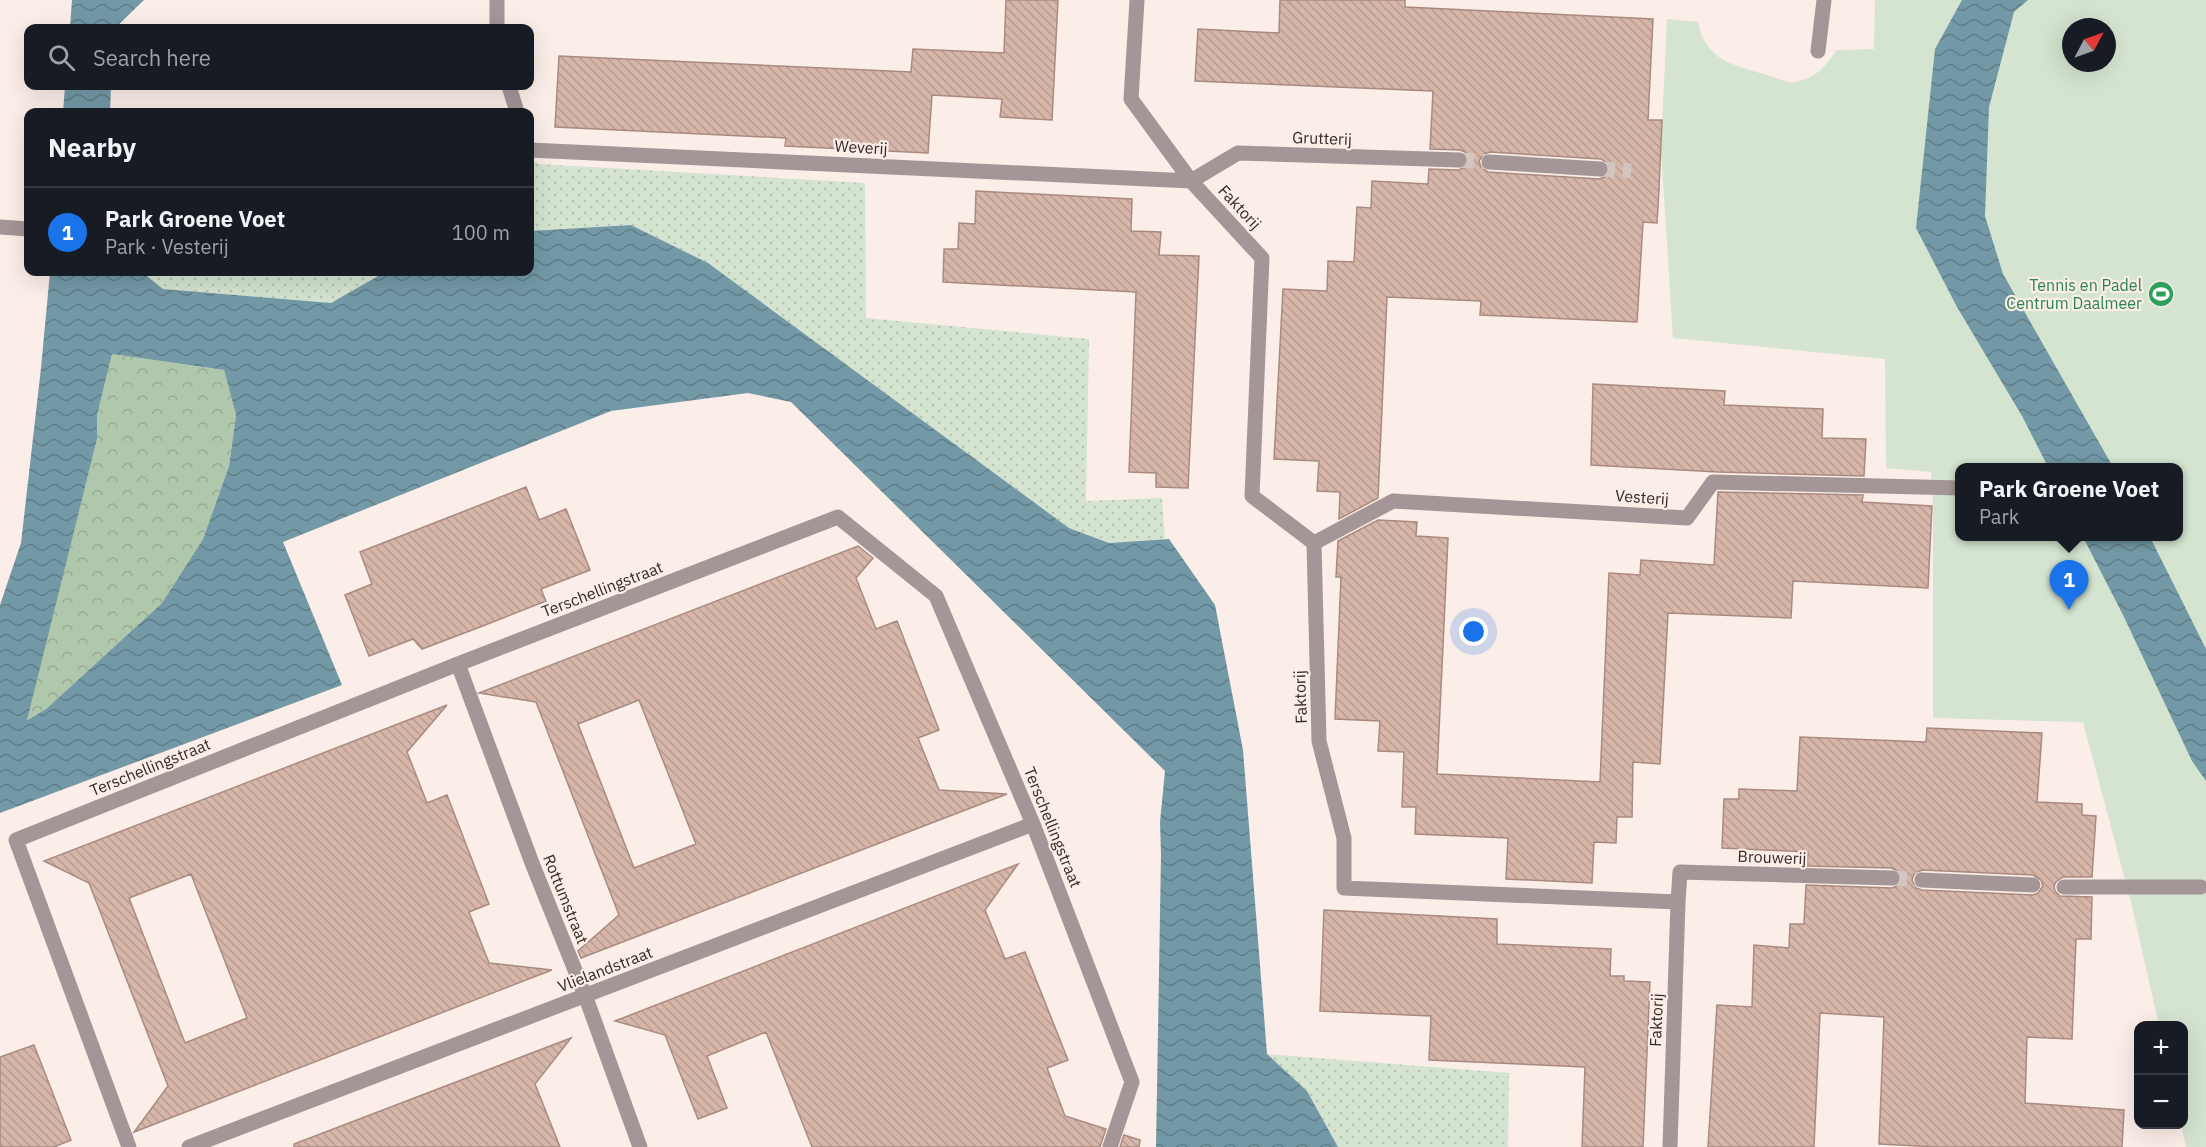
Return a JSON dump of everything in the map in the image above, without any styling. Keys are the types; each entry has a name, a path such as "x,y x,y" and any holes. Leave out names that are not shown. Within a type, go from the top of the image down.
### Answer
{"street":[{"path":"497,0 497,24"},
{"name":"Faktorij","path":"1137,0 1131,99 1191,181 1262,258 1252,496 1314,543 1319,741 1344,838 1344,888 1678,902 1670,1147"},
{"path":"1818,51 1824,0"},
{"path":"510,90 516,108"},
{"name":"Weverij","path":"534,150 1191,181"},
{"name":"Grutterij","path":"1191,181 1238,153 1459,160"},
{"path":"1489,162 1600,169"},
{"path":"0,227 24,229"},
{"name":"Vesterij","path":"1314,543 1393,501 1687,518 1713,482 1955,488"},
{"name":"Terschellingstraat","path":"129,1147 16,840 458,664 838,517 936,596 1033,824 1132,1082 1110,1147"},
{"name":"Rottumstraat","path":"458,664 532,863 585,995 640,1147"},
{"name":"Vlielandstraat","path":"189,1147 1033,824"},
{"name":"Brouwerij","path":"1678,902 1680,872 1892,878"},
{"path":"1922,880 2033,885"},
{"path":"2064,886 2201,887"}],"green space":[{"path":"1875,0 2206,0 2206,1147 2186,1147 2182,1129 2188,1129 2188,1021 2158,1021 2131,902 2083,722 1933,718 1931,472 1886,468 1885,359 1673,338 1661,149 1667,19 1698,22 1707,45 1714,53 1743,68 1787,82 1808,78 1824,66 1837,50 1874,49"},
{"path":"534,161 539,164 865,183 866,318 1089,339 1086,501 1162,498 1165,539 1109,543 1069,528 708,263 631,225 534,231"},
{"path":"147,276 378,276 331,303 163,289"},
{"path":"112,354 224,370 236,415 229,466 203,539 162,603 46,709 26,720 97,439 97,416"},
{"path":"1267,1054 1509,1073 1508,1147 1338,1147 1307,1091"}],"water":[{"path":"72,0 144,0 119,24 70,24"},
{"path":"1962,0 2028,0 2014,12 1989,107 1985,216 2003,274 2111,463 2046,463 2022,416 1957,307 1916,228 1935,49"},
{"path":"65,90 111,90 110,108 63,108"},
{"path":"631,225 708,263 1069,528 1109,543 1169,539 1215,605 1243,750 1267,1054 1307,1091 1338,1147 1156,1147 1160,822 1165,771 791,402 748,393 611,411 283,542 342,685 0,813 0,605 21,543 50,276 147,276 163,289 331,303 378,276 534,276 534,231","holes":["112,354 224,370 236,415 229,466 203,539 162,603 46,709 27,720 97,439 97,416"]},
{"path":"2085,541 2152,541 2206,649 2206,781 2192,761"}],"building":[{"path":"1006,0 1058,0 1052,120 1000,117 1002,99 932,95 928,153 785,146 786,138 555,127 559,56 911,72 913,49 1004,53"},
{"path":"1280,0 1405,0 1405,7 1653,19 1648,120 1662,120 1659,189 1657,223 1643,222 1637,322 1480,315 1481,301 1387,297 1378,498 1339,519 1340,492 1317,491 1319,461 1274,459 1283,289 1327,291 1328,261 1354,262 1357,207 1371,208 1372,181 1428,184 1429,169 1459,170 1467,166 1469,160 1465,152 1460,150 1430,149 1433,91 1195,81 1198,29 1279,33","holes":["1490,152 1601,159 1608,164 1610,170 1605,177 1599,179 1488,172 1481,167 1479,161 1484,154"]},
{"path":"976,191 1132,199 1131,231 1161,232 1159,255 1199,256 1188,488 1156,487 1156,473 1129,472 1136,292 943,282 944,249 958,249 959,223 975,224"},
{"path":"1593,384 1725,391 1724,405 1823,409 1822,438 1866,439 1864,476 1718,472 1591,465"},
{"path":"526,487 539,520 566,509 590,570 541,589 546,601 480,627 422,649 413,639 369,656 345,595 372,584 360,552"},
{"path":"1718,492 1863,495 1862,502 1932,506 1928,588 1793,581 1791,618 1668,613 1660,764 1633,762 1632,817 1617,817 1616,843 1594,842 1592,883 1506,879 1508,838 1415,834 1416,807 1402,807 1404,752 1378,751 1380,721 1335,719 1341,577 1336,577 1338,541 1378,520 1417,522 1416,536 1448,538 1437,774 1600,782 1609,573 1640,575 1641,560 1714,565"},
{"path":"858,546 873,558 856,578 876,629 897,621 939,730 918,738 939,790 1007,794 581,958 578,951 619,915 536,702 479,693","holes":["639,700 696,844 634,868 578,724"]},
{"path":"447,705 407,752 427,803 447,795 489,904 469,912 489,963 552,970 134,1132 168,1086 89,883 44,861","holes":["191,874 247,1018 185,1043 129,898"]},
{"path":"1927,728 2042,733 2037,802 2082,804 2082,815 2096,816 2092,877 2063,877 2054,886 2060,896 2092,897 2091,939 2076,939 2072,1039 2027,1037 2025,1103 2124,1110 2122,1147 1938,1147 1879,1144 1884,1017 1820,1013 1814,1147 1708,1147 1717,1005 1752,1007 1754,945 1789,948 1790,924 1804,924 1806,885 1892,888 1897,886 1902,879 1900,873 1892,868 1807,866 1808,852 1722,848 1724,799 1739,799 1739,789 1797,791 1800,737 1926,742","holes":["1922,870 2033,875 2041,880 2043,886 2038,893 2033,895 1922,890 1916,888 1912,880 1914,874"]},
{"path":"1018,864 985,910 1005,959 1025,952 1068,1060 1047,1068 1065,1116 1106,1129 1100,1147 812,1147 766,1032 707,1056 727,1108 698,1119 665,1035 615,1021"},
{"path":"1324,910 1497,919 1497,944 1611,949 1610,976 1624,976 1624,981 1650,982 1643,1147 1582,1147 1585,1067 1429,1060 1431,1016 1320,1011"},
{"path":"571,1038 535,1084 560,1147 294,1147 294,1144"},
{"path":"34,1045 71,1140 54,1147 0,1147 0,1057"},
{"path":"1124,1135 1140,1140 1139,1147 1120,1147"}],"tunnel":[{"path":"1459,160 1489,162"},
{"path":"1600,169 1631,171"},
{"path":"1892,878 1922,880"}],"place":[{"name":"Tennis en Padel Centrum Daalmeer","path":"2161,294"},
{"name":"Park Groene Voet","path":"2069,610"}]}
